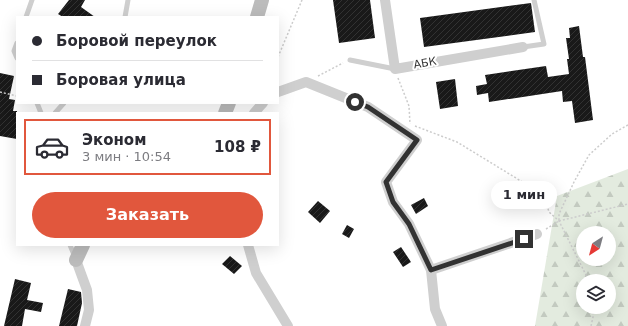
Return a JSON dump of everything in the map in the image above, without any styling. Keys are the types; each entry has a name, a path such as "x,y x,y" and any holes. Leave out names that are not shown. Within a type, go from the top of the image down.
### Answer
{"street":[{"path":"257,16 262,0"},
{"path":"385,0 395,69"},
{"name":"АБК","path":"395,69 523,47"},
{"path":"279,92 306,82 368,107 409,129 417,140 386,182 393,202 409,224 431,270 434,309 442,326"},
{"path":"255,112 262,104"},
{"path":"431,270 537,234"},
{"path":"83,246 76,260 87,290 89,310 85,326"},
{"path":"248,246 256,273 288,326"}],"lane":[{"path":"26,16 32,0"},
{"path":"125,16 128,0"},
{"path":"523,47 544,44 534,0"},
{"path":"16,46 14,51 16,56"},
{"path":"350,60 395,69"},
{"path":"56,112 63,104"},
{"path":"70,246 76,260"}],"path":[{"path":"279,55 302,0"},
{"path":"306,82 350,60"},
{"path":"395,69 409,106 409,129 457,142 527,184 542,196 549,212 559,221 586,274"},
{"path":"0,92 16,96"},
{"path":"559,221 559,214 589,155 612,134 628,125"},
{"path":"537,234 559,221 628,204"},
{"path":"591,326 593,314"}],"green space":[{"path":"628,169 628,326 535,326 557,196"}],"building":[{"path":"69,0 85,0 81,7 94,16 61,16 58,14"},
{"path":"333,0 370,0 375,38 339,43"},
{"path":"531,3 535,32 424,47 420,18"},
{"path":"579,26 583,57 585,57 593,120 575,123 572,101 563,102 562,91 489,102 488,93 477,95 476,86 487,84 485,75 546,66 548,77 569,74 567,59 569,59 566,38 570,38 569,28"},
{"path":"0,73 14,76 9,99 15,100 13,111 17,112 16,139 0,136"},
{"path":"455,79 458,106 440,109 436,82"},
{"path":"424,198 428,206 416,214 411,205"},
{"path":"318,201 330,211 320,223 308,212"},
{"path":"347,225 354,229 349,238 342,234"},
{"path":"401,247 411,262 403,267 393,252"},
{"path":"230,256 242,266 234,274 222,264"},
{"path":"15,279 31,283 27,300 43,303 41,312 25,309 22,326 4,326"},
{"path":"68,289 81,292 82,303 77,326 59,326"}],"route":[{"path":"355,102 368,107 417,140 386,182 393,202 409,224 431,270 524,239"}]}
